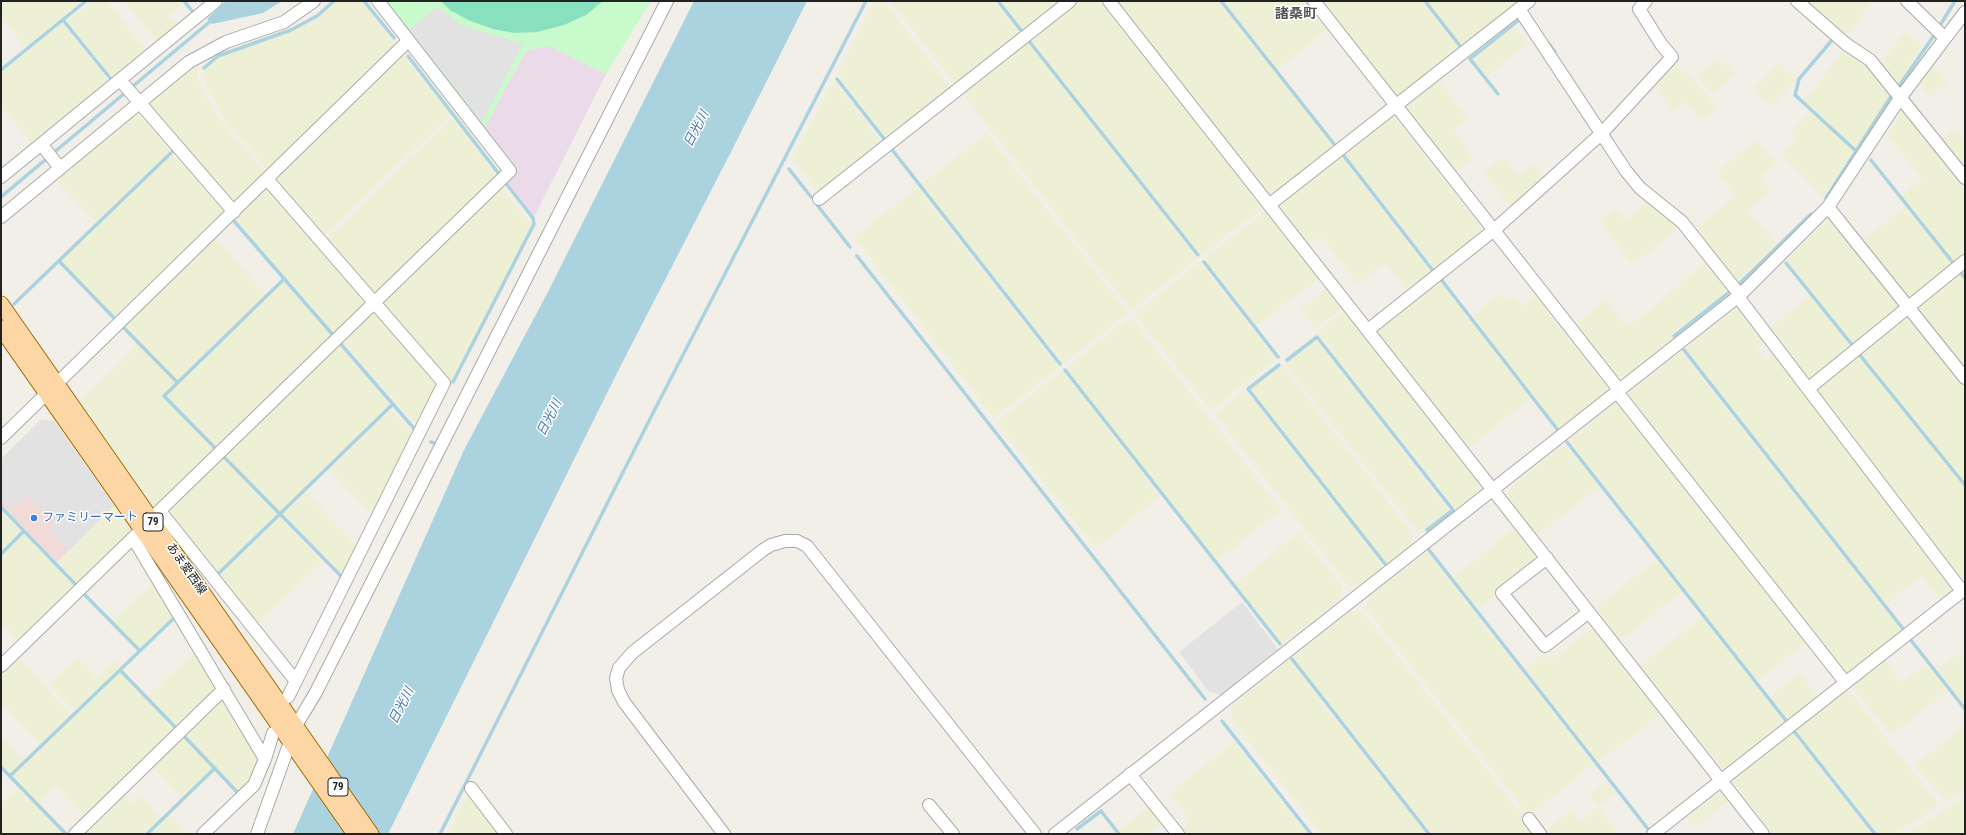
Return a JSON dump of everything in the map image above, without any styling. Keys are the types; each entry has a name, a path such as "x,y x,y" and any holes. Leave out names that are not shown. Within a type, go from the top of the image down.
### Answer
{"main road":[{"name":"あま愛西線","path":"1,304 52,389 147,524 298,745 355,834"},
{"name":"あま愛西線","path":"1,328 52,389"},
{"name":"あま愛西線","path":"147,524 295,727 298,745 371,834"}],"street":[{"path":"1,177 122,82 216,1"},
{"path":"1,217 138,100 189,62 200,55 263,28 284,22 314,1"},
{"path":"1,666 510,171 378,1"},
{"path":"295,727 318,687 667,1"},
{"path":"819,199 1070,1"},
{"path":"1109,1 1763,834"},
{"path":"1314,1 1397,104 1618,392 1845,682"},
{"path":"1797,1 1846,44 1870,60 1965,178"},
{"path":"1907,1 1945,38"},
{"path":"1368,330 1494,230 1602,132 1672,57 1661,44 1639,4"},
{"path":"1269,205 1524,5 1626,171 1640,188 1682,222 1964,590 1653,834"},
{"path":"1055,834 1739,296 1828,207 1900,98 1965,12"},
{"path":"1,438 408,41"},
{"path":"122,82 234,212"},
{"path":"42,145 60,168"},
{"path":"267,179 444,383 295,680 288,697"},
{"path":"1828,207 1965,378"},
{"path":"1809,388 1965,261"},
{"path":"147,524 295,680"},
{"path":"147,524 224,689 265,759"},
{"path":"724,834 624,702 618,690 616,678 619,668 632,653 763,550 771,545 785,540 797,541 807,546 1035,834"},
{"path":"1547,558 1502,593 1545,646 1589,612"},
{"path":"75,834 224,689"},
{"path":"203,834 254,785 265,759 273,733"},
{"path":"257,834 298,745"},
{"path":"1130,774 1178,834"},
{"path":"470,788 506,834"},
{"path":"929,805 952,834"},
{"path":"1528,819 1540,834"}],"shaded area":[{"path":"437,7 461,25 523,44 482,122 409,29"},
{"path":"550,46 606,74 534,217 506,180 515,171 483,131 526,50"},
{"path":"41,420 54,421 114,506 57,562 1,504 1,459"},
{"path":"41,420 54,421 114,506 68,551 49,531 55,525 27,496 12,510 1,498 1,459"},
{"path":"1242,602 1278,649 1222,695 1209,692 1179,652"}],"green space":[{"path":"1,1 82,1 25,47 1,17"},
{"path":"92,1 107,1 147,51 113,78 67,21"},
{"path":"124,1 181,1 184,3 170,15 178,25 158,43"},
{"path":"337,1 361,1 395,44 269,170 225,121 206,85 203,73 220,57 290,32 318,18"},
{"path":"386,1 651,1 606,74 550,46 526,50 483,131 415,45 417,41"},
{"path":"441,1 603,1 586,15 564,25 537,32 514,33 493,29 468,20 450,10"},
{"path":"890,1 994,1 1020,34 956,85"},
{"path":"1063,1 1024,31 1001,2"},
{"path":"1076,1 1103,1 1263,205 1262,208 1201,256 1029,37"},
{"path":"1116,1 1218,1 1334,147 1274,193 1267,193"},
{"path":"1224,1 1304,1 1327,30 1278,69"},
{"path":"1318,1 1422,1 1459,49 1399,96 1392,95"},
{"path":"1427,1 1520,1 1462,46"},
{"path":"1810,1 1872,1 1845,39 1806,6"},
{"path":"874,2 885,3 951,88 887,139 837,74"},
{"path":"63,23 109,82 31,143 1,105 1,73"},
{"path":"1513,27 1526,44 1487,77 1472,59"},
{"path":"1905,31 1922,46 1896,87 1879,65"},
{"path":"1027,41 1198,258 1131,310 962,93"},
{"path":"1845,47 1869,62 1892,93 1856,149 1804,101"},
{"path":"403,55 451,114 322,237 275,184 276,178"},
{"path":"1721,60 1735,74 1712,94 1698,78 1699,75 1716,61"},
{"path":"1674,62 1694,80 1717,108 1701,120 1686,101 1672,112 1655,86 1655,80"},
{"path":"1779,63 1797,80 1772,105 1760,97 1754,88"},
{"path":"1933,64 1948,82 1930,97 1919,84"},
{"path":"196,65 200,84 217,116 266,172 236,204 232,204 148,108 150,103"},
{"path":"834,80 882,143 820,194 792,159"},
{"path":"1439,81 1468,120 1455,131 1472,159 1455,173 1407,111 1407,106"},
{"path":"1811,111 1853,150 1823,197 1781,155 1797,138 1791,132"},
{"path":"1902,111 1907,111 1965,183 1965,252 1954,261 1901,195 1922,178 1887,136"},
{"path":"138,113 170,150 96,222 56,181"},
{"path":"1394,116 1485,233 1437,271 1345,155"},
{"path":"452,118 497,176 377,294 371,294 325,240"},
{"path":"1955,128 1965,141 1965,174 1939,141"},
{"path":"987,133 1128,313 1063,364 921,184"},
{"path":"1755,140 1776,162 1760,178 1771,190 1748,211 1776,244 1735,283 1694,231 1735,195 1717,172"},
{"path":"172,153 226,214 118,320 61,261"},
{"path":"1341,156 1432,274 1408,292 1386,263 1358,284 1321,236 1308,245 1280,209 1281,203"},
{"path":"1504,156 1519,175 1534,164 1545,180 1513,209 1483,173"},
{"path":"500,186 532,225 450,384 382,304 383,299"},
{"path":"264,187 270,188 367,298 367,305 336,334 233,217"},
{"path":"917,188 1059,367 994,418 854,237"},
{"path":"1649,199 1679,226 1646,255 1630,262 1600,220 1615,209 1626,220"},
{"path":"1905,206 1952,263 1906,300 1860,243"},
{"path":"1265,211 1269,212 1320,278 1256,326 1204,259"},
{"path":"1829,219 1835,221 1902,304 1853,343 1787,261"},
{"path":"213,236 266,294 177,380 123,324"},
{"path":"1707,260 1729,289 1671,335 1673,338 1625,376 1615,376 1577,328 1577,324 1606,299 1624,325 1640,319"},
{"path":"1200,262 1276,359 1211,410 1134,314"},
{"path":"1957,271 1965,281 1965,373 1914,311 1915,305"},
{"path":"1438,279 1531,398 1468,448 1378,333 1379,325"},
{"path":"284,282 333,338 219,449 166,396"},
{"path":"1328,287 1342,308 1315,329 1300,309"},
{"path":"1500,294 1506,301 1513,296 1522,306 1535,296 1607,387 1605,392 1559,428 1472,315"},
{"path":"1810,295 1852,349 1812,382 1807,381 1767,330"},
{"path":"1734,310 1745,310 1768,338 1756,348 1765,361 1778,351 1957,591 1943,602 1922,576 1886,604 1685,349"},
{"path":"370,311 378,311 438,385 417,426 341,340"},
{"path":"1343,312 1347,312 1479,479 1477,492 1456,509 1317,333"},
{"path":"1906,313 1965,382 1965,482 1859,351"},
{"path":"1131,317 1281,510 1217,561 1065,368"},
{"path":"1316,340 1449,510 1424,530 1416,530 1285,364"},
{"path":"337,343 390,405 279,512 223,454"},
{"path":"138,344 175,382 162,396 216,453 160,506 154,506 80,401"},
{"path":"1681,352 1904,633 1846,676 1628,401 1631,391"},
{"path":"1856,353 1965,488 1965,583 1960,583 1815,391 1816,386"},
{"path":"1282,365 1412,533 1413,536 1409,547 1386,564 1249,390"},
{"path":"1062,371 1160,496 1096,548 996,422"},
{"path":"1245,390 1383,566 1360,584 1350,586 1345,581 1215,414"},
{"path":"1614,405 1623,405 1808,641 1757,681 1569,440"},
{"path":"392,409 413,433 373,516 329,470"},
{"path":"1565,444 1599,487 1537,536 1508,499 1509,488"},
{"path":"220,457 277,514 215,574 169,514 169,508"},
{"path":"306,491 357,547 343,574 282,514"},
{"path":"114,506 132,531 78,585 57,562"},
{"path":"1,511 21,532 1,551"},
{"path":"280,517 322,562 256,626 218,578"},
{"path":"1514,528 1539,560 1478,609 1453,578"},
{"path":"1299,532 1343,587 1339,599 1283,644 1235,584"},
{"path":"24,534 76,588 19,642 1,623 1,557"},
{"path":"1427,552 1593,764 1529,816 1366,608 1369,597"},
{"path":"1657,560 1682,592 1619,641 1597,613 1599,611 1596,607"},
{"path":"155,582 174,615 139,648 113,621"},
{"path":"1359,611 1366,616 1537,834 1432,834 1293,657 1350,612"},
{"path":"1702,618 1787,725 1731,768 1721,767 1694,734 1691,735 1639,667"},
{"path":"1594,627 1662,713 1598,762 1525,669 1545,653 1551,660"},
{"path":"1965,649 1965,705 1937,669"},
{"path":"195,651 217,689 179,729 148,696"},
{"path":"18,657 71,714 41,744 1,703 1,670"},
{"path":"78,657 96,677 115,660 121,667 75,711 50,684"},
{"path":"1883,657 1901,683 1926,664 1948,691 1891,735 1851,685"},
{"path":"1289,660 1426,834 1322,834 1233,722 1231,714 1232,705"},
{"path":"120,673 176,732 86,818 56,786 38,803 12,776"},
{"path":"1800,673 1820,699 1790,723 1770,697"},
{"path":"1842,692 1850,692 1939,805 1895,834 1878,834 1795,729"},
{"path":"219,698 224,698 261,760 250,782 240,792 183,733"},
{"path":"1965,724 1965,789 1949,800 1945,800 1915,765"},
{"path":"1791,732 1872,834 1773,834 1735,784 1736,776"},
{"path":"181,736 212,768 182,797 151,765"},
{"path":"1,737 24,760 10,774 1,765"},
{"path":"1234,742 1307,834 1184,834 1181,830 1190,822 1170,793"},
{"path":"1607,781 1616,792 1598,806 1589,795"},
{"path":"18,789 63,834 1,834 1,804"},
{"path":"122,793 133,804 141,796 161,818 145,834 80,834"},
{"path":"468,794 500,834 451,834 449,832"},
{"path":"1716,795 1724,795 1728,801 1695,828 1686,818"},
{"path":"1965,796 1965,834 1907,834"},
{"path":"1150,806 1163,823 1148,834 1123,834 1120,830"},
{"path":"1598,807 1619,834 1545,834 1543,832 1571,810 1580,821"},
{"path":"170,814 188,834 150,834"}],"water":[{"path":"226,1 282,1 263,13 212,24 207,19"},
{"name":"日光川","path":"694,1 807,1 620,367 388,834 293,834 464,450 549,290"}],"waterway":[{"path":"1,70 86,1"},
{"path":"184,1 192,11"},
{"path":"204,68 218,56 291,30 317,16 334,1"},
{"path":"364,1 394,38"},
{"path":"440,834 654,411 866,1"},
{"path":"998,1 1023,33"},
{"path":"1221,1 1334,144"},
{"path":"1307,1 1311,7"},
{"path":"1425,1 1460,46"},
{"path":"1939,27 1955,1"},
{"path":"1,197 213,19"},
{"path":"63,20 110,78"},
{"path":"1498,94 1470,59 1519,20"},
{"path":"1899,86 1935,34"},
{"path":"1833,39 1799,79 1795,95 1856,151"},
{"path":"1029,41 1198,255"},
{"path":"1549,44 1555,52"},
{"path":"408,56 499,174"},
{"path":"837,79 885,140"},
{"path":"1826,198 1892,95"},
{"path":"890,147 1060,364"},
{"path":"14,304 174,150"},
{"path":"1344,156 1434,272"},
{"path":"1871,160 1954,264"},
{"path":"789,169 811,197"},
{"path":"453,382 534,224 533,218 505,182"},
{"path":"818,206 850,247"},
{"path":"1739,284 1811,214"},
{"path":"234,221 333,335"},
{"path":"857,256 1205,699"},
{"path":"59,261 115,319"},
{"path":"1204,262 1278,357"},
{"path":"1786,263 1853,346 1855,344"},
{"path":"1959,270 1965,278"},
{"path":"1440,278 1557,429"},
{"path":"216,449 164,396 284,279"},
{"path":"1674,336 1728,293"},
{"path":"124,328 177,382"},
{"path":"1287,360 1317,337 1453,510 1427,530"},
{"path":"340,343 417,432"},
{"path":"1684,350 1904,630"},
{"path":"1859,354 1965,485"},
{"path":"1279,365 1248,389 1385,564"},
{"path":"1065,370 1280,644"},
{"path":"217,575 393,404"},
{"path":"1567,442 1788,723"},
{"path":"222,455 341,576"},
{"path":"1,507 77,586"},
{"path":"1,554 24,531"},
{"path":"1429,550 1648,829"},
{"path":"83,593 140,651"},
{"path":"10,776 175,617"},
{"path":"1910,639 1965,709"},
{"path":"1292,659 1429,834"},
{"path":"120,670 177,729"},
{"path":"1222,721 1311,834"},
{"path":"1794,731 1875,834"},
{"path":"183,735 238,793"},
{"path":"1,767 66,834"},
{"path":"147,834 215,768"},
{"path":"1077,829 1101,811 1119,834"}],"place":[{"name":"ファミリーマート","path":"34,518"}],"district":[{"name":"諸桑町","path":"1296,14"}]}
